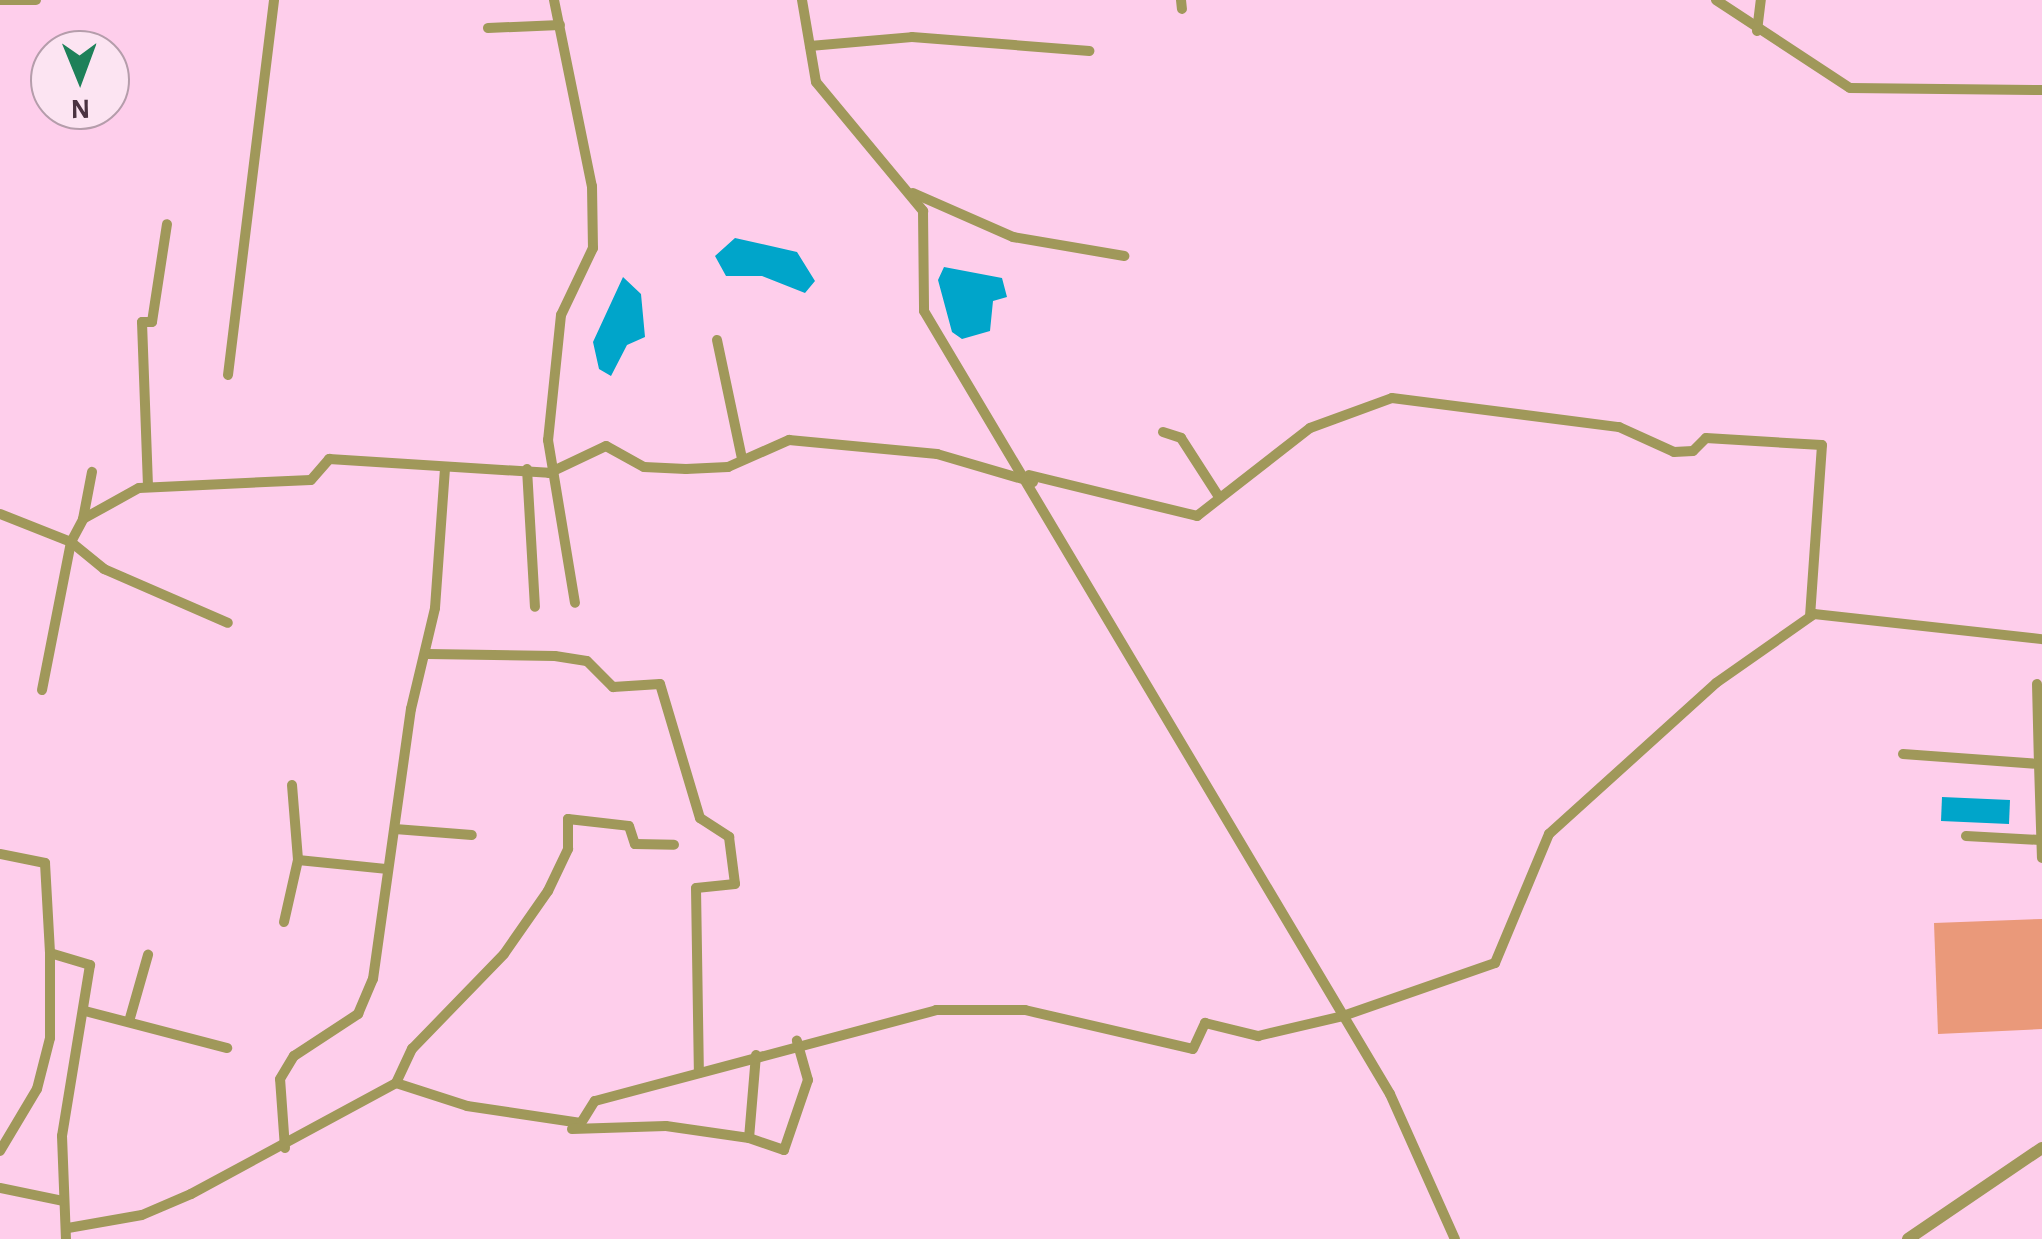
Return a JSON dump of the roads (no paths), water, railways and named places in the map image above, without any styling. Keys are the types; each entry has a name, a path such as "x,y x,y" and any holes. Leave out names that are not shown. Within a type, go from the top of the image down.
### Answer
{"street":[{"path":"0,0 36,0"},
{"path":"228,375 274,0"},
{"path":"554,0 586,148 593,248 557,332 549,473 575,602"},
{"path":"802,0 816,82 912,192 924,212 924,311 1032,479 1343,1016 1456,1239"},
{"path":"1716,0 1757,31 1850,88 2042,90"},
{"path":"1757,31 1760,0"},
{"path":"488,28 560,26"},
{"path":"810,46 912,37 1089,51"},
{"path":"912,192 1013,237 1124,256"},
{"path":"148,486 142,322 152,322 167,224"},
{"path":"718,340 742,459"},
{"path":"83,518 148,486 311,480 328,459 549,473 606,446 644,466 742,459 790,440 937,454 1197,516 1310,428 1368,399 1619,427 1674,452 1693,451 1706,438 1822,446 1810,617"},
{"path":"1163,432 1181,438 1218,497"},
{"path":"285,1148 280,1079 294,1056 358,1014 372,979 416,678 428,654 446,469"},
{"path":"527,469 535,607"},
{"path":"42,690 70,542 83,518 92,472"},
{"path":"0,514 70,542 104,569 228,623"},
{"path":"569,1124 581,1124 595,1101 699,1074 797,1041 936,1010 988,1009 1193,1049 1206,1023 1258,1036 1343,1016 1495,963 1548,834 1716,683 1810,617 1841,610 2042,640"},
{"path":"428,654 554,656 587,661 613,687 660,684 700,818 728,837 735,884 696,888 699,1074"},
{"path":"2037,684 2042,858"},
{"path":"1904,754 2039,764"},
{"path":"284,922 298,860 292,786"},
{"path":"50,953 90,965 62,1136 67,1233 142,1214 285,1148 396,1083 423,1035 504,954 548,891 568,850 568,819 629,826 634,844 674,845"},
{"path":"396,828 472,835"},
{"path":"1966,836 2041,840"},
{"path":"0,854 45,862 50,953 46,1055 0,1151"},
{"path":"298,860 386,869"},
{"path":"130,1018 148,954"},
{"path":"85,1011 130,1018 227,1048"},
{"path":"396,1083 569,1124 749,1138 784,1150 808,1080 797,1041"},
{"path":"749,1138 756,1055"},
{"path":"1908,1239 2042,1148"},
{"path":"0,1188 63,1201"}],"water":[{"path":"735,238 797,252 815,281 805,293 762,276 726,276 715,256"},
{"path":"944,267 1002,278 1007,297 993,301 990,331 962,339 952,332 938,280"},
{"path":"623,277 641,294 645,337 627,345 611,376 599,369 593,342"},
{"path":"1942,797 2010,800 2009,824 1941,821"}]}
